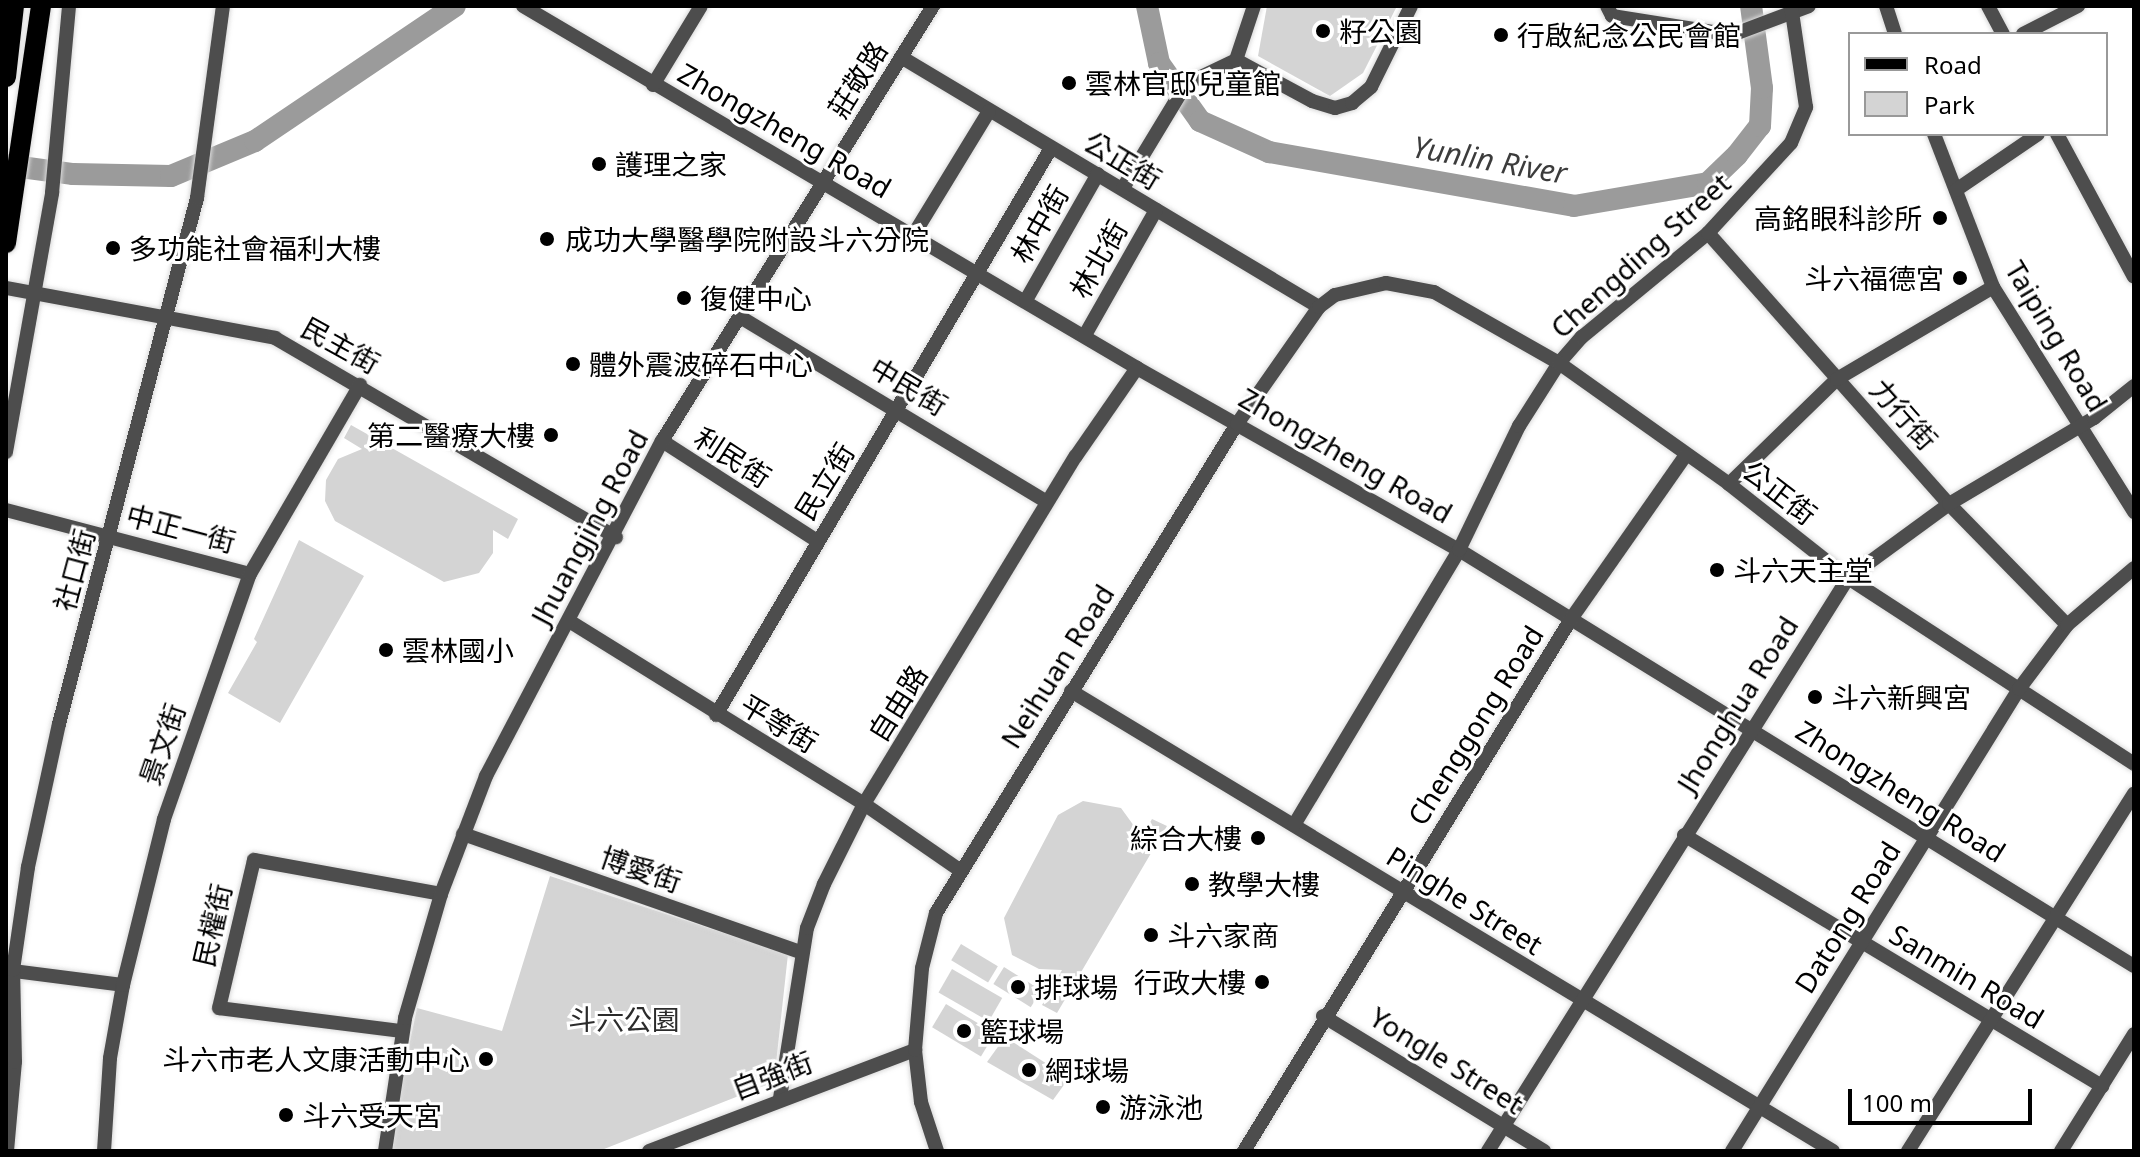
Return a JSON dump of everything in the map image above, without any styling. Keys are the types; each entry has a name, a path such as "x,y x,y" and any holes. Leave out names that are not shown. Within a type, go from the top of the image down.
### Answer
{"main road":[{"path":"6,77 14,6"},
{"path":"6,243 25,137 41,6"}],"street":[{"path":"6,452 52,193 69,6"},
{"name":"社口街","path":"7,1151 15,1062 10,970 59,724 169,317 197,198 223,6"},
{"name":"Zhongzheng Road","path":"523,6 653,85 824,180 1137,368 1459,550 2134,966"},
{"path":"653,85 701,6"},
{"name":"莊敬路","path":"824,180 933,6"},
{"path":"1123,188 1186,84 1236,60 1254,6"},
{"path":"1236,60 1312,101 1335,108 1352,103 1371,87 1411,6"},
{"path":"1607,6 1612,16 1732,35 1809,6"},
{"path":"1886,6 1894,32"},
{"path":"1988,6 2002,32"},
{"path":"2027,32 2078,6"},
{"name":"Chengding Street","path":"1294,825 1459,550 1519,426 1559,363 1582,337 1708,233 1779,162 1799,130 1806,107 1791,11"},
{"name":"公正街","path":"901,57 1319,307"},
{"path":"914,234 989,111"},
{"name":"Taiping Road","path":"1935,136 1993,287 2134,512"},
{"path":"1956,190 2035,136"},
{"path":"2058,136 2134,277"},
{"name":"民立街","path":"716,715 1051,148"},
{"name":"林中街","path":"1026,300 1098,174"},
{"name":"Jhuangjing Road","path":"385,1151 401,1031 441,894 486,776 616,537 662,441 742,318 824,180"},
{"name":"林北街","path":"1085,335 1156,210"},
{"name":"力行街","path":"1708,233 1949,504 2067,625"},
{"name":"公正街","path":"1386,283 1434,292 1559,363 1729,484 1848,578 2134,764"},
{"name":"Neihuan Road","path":"937,1151 921,1102 915,1050 922,968 936,913 1237,424 1319,307 1335,295 1386,283"},
{"path":"1729,484 1837,379 1993,287"},
{"name":"民主街","path":"6,288 275,338 616,537"},
{"name":"中民街","path":"742,318 898,409 1047,502"},
{"name":"自由路","path":"780,1098 802,953 824,884 864,804 1047,502 1137,368"},
{"name":"景文街","path":"104,1151 110,1058 123,985 164,819 250,574 360,385"},
{"name":"Jhonghua Road","path":"1488,1151 1848,578 1949,504 2081,426 2134,386"},
{"name":"利民街","path":"662,441 817,541"},
{"name":"Chenggong Road","path":"1246,1151 1323,1016 1571,619 1686,455"},
{"name":"中正一街","path":"6,510 250,574"},
{"name":"Datong Road","path":"1732,1151 2019,689 2067,625 2134,568"},
{"name":"平等街","path":"569,621 864,804 961,871"},
{"name":"Pinghe Street","path":"1071,691 1833,1151"},
{"path":"1908,1151 2052,916 2134,793"},
{"name":"博愛街","path":"463,834 802,953"},
{"name":"Sanmin Road","path":"1684,835 2102,1086"},
{"name":"民權街","path":"401,1031 219,1008 254,860 441,894"},
{"path":"10,970 123,985"},
{"name":"Yongle Street","path":"1323,1016 1544,1151"},
{"path":"2061,1151 2134,1034"},
{"name":"自強街","path":"649,1151 679,1146 780,1098 915,1050"}],"green space":[{"name":"籽公園","path":"1267,6 1397,6 1363,73 1330,96 1258,56"},
{"path":"351,425 518,519 508,539 493,530 493,553 479,573 444,582 335,521 325,501 326,480 338,459 362,449 344,438"},
{"path":"299,540 364,576 280,723 228,693 257,642 254,639"},
{"path":"1083,801 1121,808 1142,837 1152,819 1167,826 1057,1013 1042,1005 1062,970 1039,969 1012,955 1004,918 1058,815"},
{"name":"斗六公園","path":"550,876 788,954 774,1082 599,1151 387,1151 417,1008 502,1031"},
{"name":"排球場","path":"961,944 998,966 988,982 951,960"},
{"name":"排球場","path":"1004,967 1041,990 1031,1007 993,984"},
{"name":"籃球場","path":"952,969 1002,998 989,1021 938,992"},
{"name":"籃球場","path":"946,1004 995,1033 981,1057 932,1027"},
{"name":"網球場","path":"1005,1037 1069,1078 1053,1100 987,1062"}],"waterway":[{"name":"Yunlin River","path":"6,165 73,174 171,176 255,141 455,6"},
{"name":"Yunlin River","path":"1147,6 1159,63 1200,121 1269,152 1574,206 1708,183 1737,155 1760,126 1762,88 1751,6"}],"place":[{"name":"籽公園","path":"1323,31"},
{"name":"行啟紀念公民會館","path":"1501,35"},
{"name":"雲林官邸兒童館","path":"1069,83"},
{"name":"護理之家","path":"599,164"},
{"name":"高銘眼科診所","path":"1940,218"},
{"name":"成功大學醫學院附設斗六分院","path":"547,239"},
{"name":"多功能社會福利大樓","path":"113,248"},
{"name":"斗六福德宮","path":"1960,278"},
{"name":"復健中心","path":"684,298"},
{"name":"體外震波碎石中心","path":"573,364"},
{"name":"第二醫療大樓","path":"551,435"},
{"name":"斗六天主堂","path":"1717,570"},
{"name":"雲林國小","path":"386,650"},
{"name":"斗六新興宮","path":"1815,697"},
{"name":"綜合大樓","path":"1258,838"},
{"name":"教學大樓","path":"1192,884"},
{"name":"斗六家商","path":"1151,935"},
{"name":"行政大樓","path":"1262,982"},
{"name":"排球場","path":"1018,987"},
{"name":"籃球場","path":"964,1031"},
{"name":"斗六市老人文康活動中心","path":"486,1059"},
{"name":"網球場","path":"1029,1070"},
{"name":"游泳池","path":"1103,1107"},
{"name":"斗六受天宮","path":"286,1115"}]}
